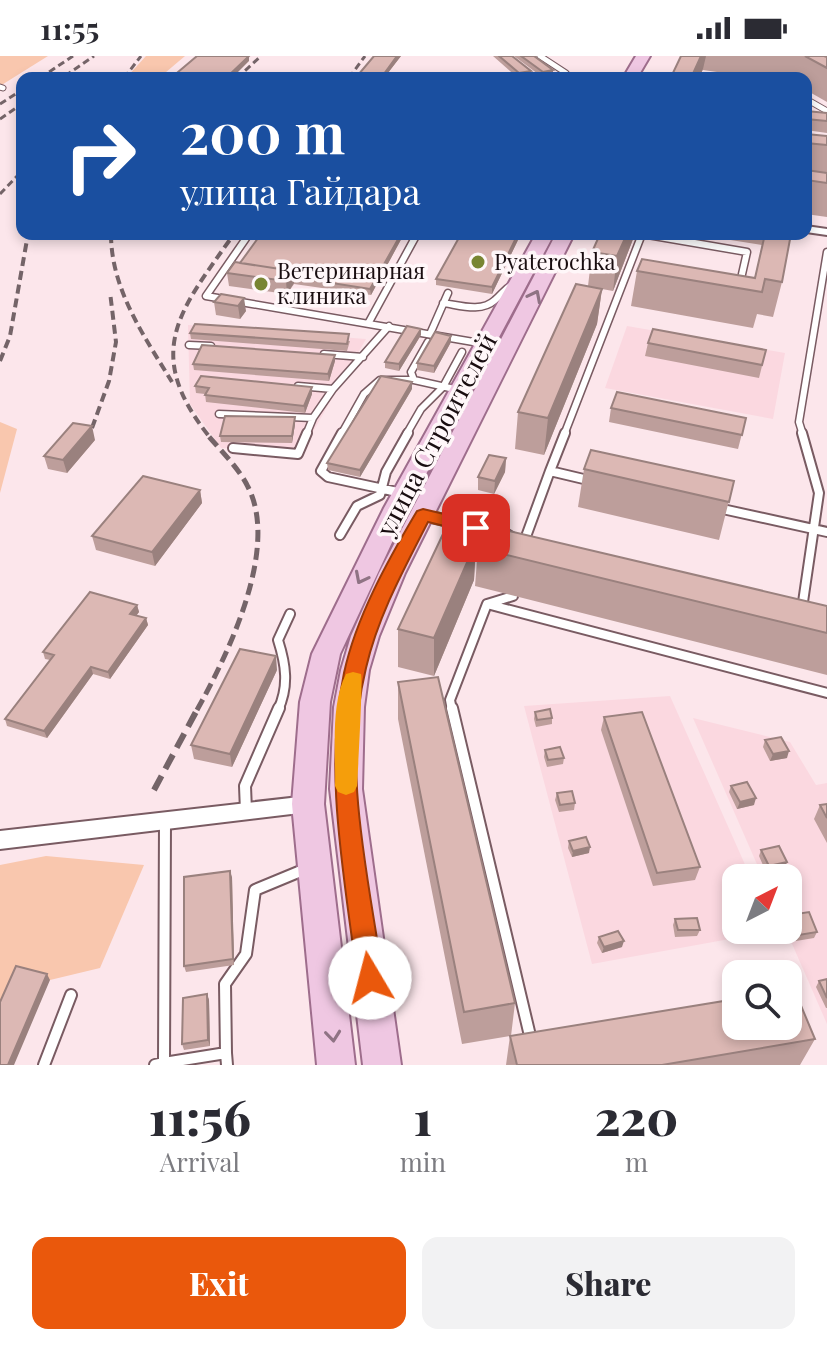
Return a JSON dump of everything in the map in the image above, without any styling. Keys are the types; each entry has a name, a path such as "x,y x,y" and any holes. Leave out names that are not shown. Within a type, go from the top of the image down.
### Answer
{"main road":[{"name":"улица Строителей","path":"336,1065 308,804 315,702 326,654 401,501 451,389 486,344 542,240"},
{"name":"улица Строителей","path":"382,1065 346,789 349,707 365,636 392,573 401,501 508,348 562,240"},
{"path":"486,344 508,348"}],"street":[{"path":"401,501 532,540"},
{"path":"0,840 308,804"}],"lane":[{"path":"540,56 564,72"},
{"path":"245,240 206,296 369,322 429,338 486,344"},
{"path":"369,322 414,240"},
{"path":"522,556 532,540 550,471 640,240"},
{"path":"677,240 747,252 738,290"},
{"path":"802,601 819,493 799,422 827,252"},
{"path":"443,303 476,308 495,300 500,291 520,281"},
{"path":"624,283 638,286"},
{"path":"414,380 411,372 448,293"},
{"path":"233,448 298,454 313,418 333,389 389,326"},
{"path":"189,345 220,347"},
{"path":"401,501 328,477 321,471 364,394 380,380 414,380 451,389 462,352"},
{"path":"315,354 363,357"},
{"path":"286,385 333,389"},
{"path":"219,414 313,418"},
{"path":"550,471 596,482"},
{"path":"340,535 357,506 380,495 401,501"},
{"path":"704,505 827,532"},
{"path":"487,604 513,596"},
{"path":"487,604 827,693"},
{"path":"487,604 450,700 532,1041 547,1039"},
{"path":"247,812 245,786 286,692 284,659 278,640 290,614"},
{"path":"165,821 159,1064 226,1059 225,984 246,954 255,890 315,865"},
{"path":"44,1065 71,995"}],"shaded area":[{"path":"0,56 48,56 22,72 16,72 16,76 0,86"},
{"path":"146,56 185,56 166,72 131,72"},
{"path":"188,325 366,339 302,451 221,448 190,404"},
{"path":"627,326 785,353 773,419 605,388"},
{"path":"0,422 17,429 0,493"},
{"path":"670,696 745,864 722,864 722,940 592,964 524,706"},
{"path":"693,718 790,742 816,785 827,783 827,1024 802,967 802,960 799,960 792,944 802,944 802,864 757,864"},
{"path":"46,856 144,865 100,968 50,980 0,1016 0,865"}],"building":[{"path":"197,56 249,56 232,72 178,72"},
{"path":"374,56 397,56 385,72 361,72"},
{"path":"499,56 512,56 531,71 518,72"},
{"path":"521,56 534,56 553,70 543,72"},
{"path":"681,56 701,56 694,72 673,72"},
{"path":"805,56 827,57 827,68"},
{"path":"812,112 827,113 827,121 812,120"},
{"path":"812,135 827,136 827,145 812,144"},
{"path":"812,171 827,173 827,183 812,181"},
{"path":"257,240 398,240 370,289 293,277 293,271 240,263"},
{"name":"Pyaterochka","path":"458,240 515,240 492,287 436,279"},
{"path":"597,240 624,240 617,256 592,252"},
{"path":"764,240 790,240 782,282 765,279 762,292 637,271 642,259 755,278"},
{"path":"235,262 293,271 286,281 227,273"},
{"path":"576,284 602,289 548,418 518,412"},
{"path":"221,294 244,298 238,306 214,302"},
{"path":"195,324 349,334 347,344 190,333"},
{"path":"407,326 421,329 399,364 385,362"},
{"path":"653,329 766,350 762,365 648,343"},
{"path":"435,332 451,336 434,366 417,363"},
{"path":"202,345 335,355 328,374 193,364"},
{"path":"201,376 312,387 304,406 205,395 209,388 195,386"},
{"path":"381,376 412,382 360,470 327,463"},
{"path":"617,392 746,418 742,435 611,408"},
{"path":"225,416 295,417 292,436 220,436"},
{"path":"73,423 92,426 63,460 44,456"},
{"path":"591,450 734,481 729,502 584,469"},
{"path":"489,455 506,458 495,481 478,477"},
{"path":"143,476 200,490 152,552 92,536"},
{"path":"488,526 827,606 827,633 478,548"},
{"path":"443,534 476,542 434,638 398,629"},
{"path":"90,592 137,605 130,614 146,618 108,672 91,667 44,731 5,719 54,655 43,652"},
{"path":"240,649 276,656 230,754 191,745"},
{"path":"438,677 515,1003 464,1012 398,682"},
{"path":"550,709 552,718 537,720 535,712"},
{"path":"642,712 700,867 657,873 604,717"},
{"path":"781,737 789,751 773,754 765,740"},
{"path":"560,747 564,758 548,760 545,750"},
{"path":"747,782 756,798 740,802 731,786"},
{"path":"572,791 575,803 560,805 557,793"},
{"path":"827,804 827,818 820,805"},
{"path":"586,837 590,847 573,851 569,841"},
{"path":"779,846 787,862 768,864 761,850"},
{"path":"230,871 233,959 184,966 184,877"},
{"path":"809,912 817,932 802,934 802,913"},
{"path":"697,918 700,930 678,930 675,919"},
{"path":"618,931 624,941 604,947 599,937"},
{"path":"16,966 47,974 8,1065 0,1065 0,1002"},
{"path":"827,979 827,998 819,981"},
{"path":"207,994 208,1040 182,1044 183,998"},
{"path":"722,1001 722,1040 802,1040 802,1008 815,1039 662,1065 517,1065 510,1036"}],"railway":[{"path":"49,72 73,56"},
{"path":"71,72 94,56"},
{"path":"129,72 141,56"},
{"path":"244,72 261,56"},
{"path":"353,72 365,56"},
{"path":"0,104 16,94"},
{"path":"0,119 16,108"},
{"path":"0,194 16,177"},
{"path":"0,361 10,336 27,240"},
{"path":"111,240 123,293 140,329 172,382"},
{"path":"208,435 188,405 177,379 173,354 176,331 185,308 230,240"},
{"path":"92,428 109,381 116,342 110,292"},
{"path":"197,710 222,661 246,602 258,540 256,512 248,487 206,433"},
{"path":"154,790 198,708"}],"slow traffic":[{"path":"346,786 353,679"}],"place":[{"name":"Pyaterochka","path":"478,262"},
{"name":"Ветеринарная клиника","path":"261,284"}],"route":[{"path":"370,978 346,789 349,707 355,670 365,636 392,573 423,515 476,528"}]}
